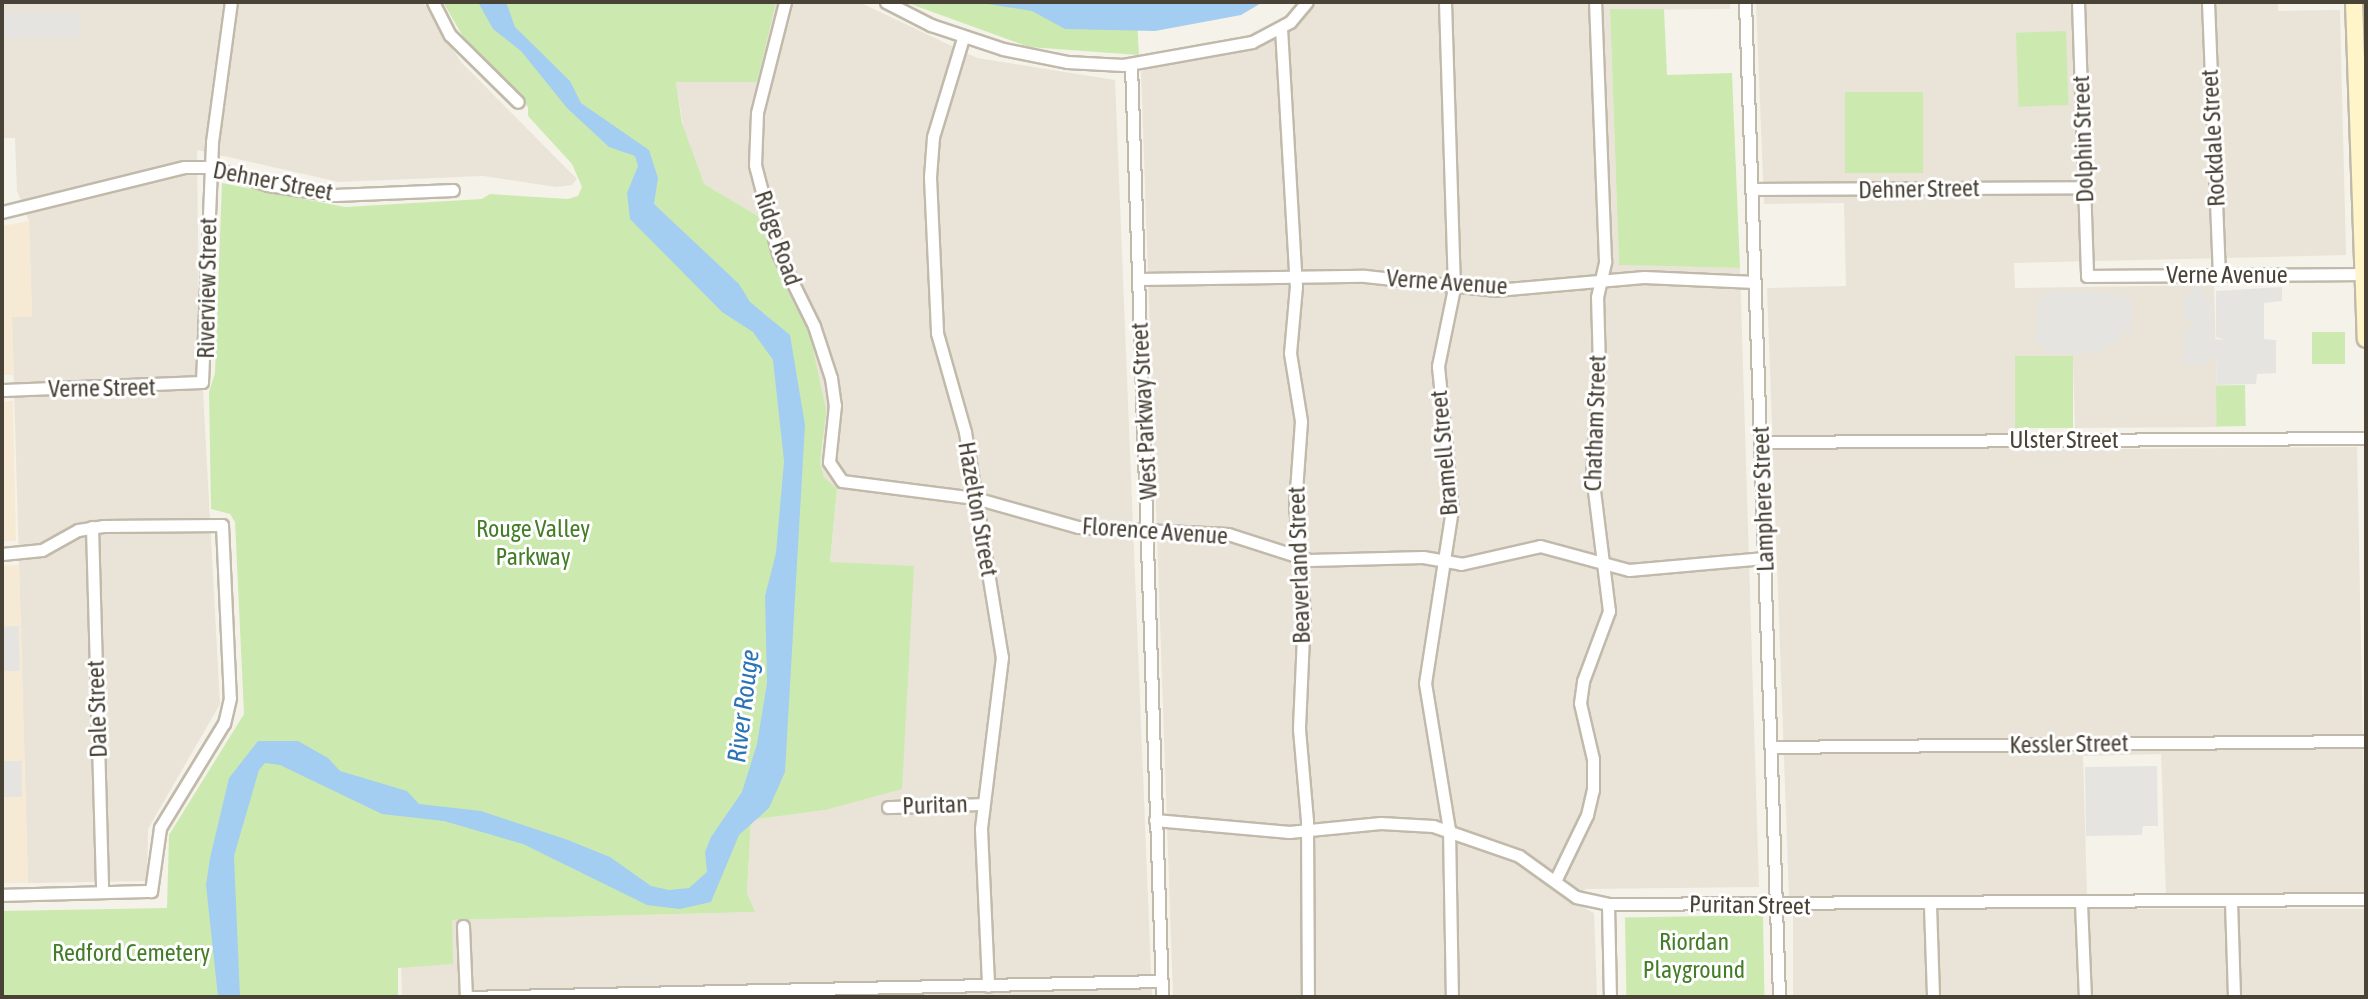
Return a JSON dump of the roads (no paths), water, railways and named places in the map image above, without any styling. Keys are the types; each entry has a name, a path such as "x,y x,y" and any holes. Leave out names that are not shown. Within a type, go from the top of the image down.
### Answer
{"main road":[{"path":"2354,2 2366,339"}],"street":[{"name":"Riverview Street","path":"202,382 210,167 231,2"},
{"path":"433,2 450,35 518,102"},
{"name":"Ridge Road","path":"785,2 761,91 755,165 778,253 814,326 831,378 835,405 832,470"},
{"path":"886,2 963,38 1038,58 1131,65 1252,42 1281,28 1307,2"},
{"name":"Bramell Street","path":"1445,2 1454,288 1438,366 1452,509 1425,683 1449,829 1452,997"},
{"name":"Chatham Street","path":"1556,879 1587,815 1593,790 1593,759 1580,703 1583,681 1609,611 1592,475 1599,367 1597,297 1602,280 1595,2"},
{"name":"Lamphere Street","path":"1745,2 1779,997"},
{"name":"Dolphin Street","path":"2078,2 2087,276"},
{"name":"Rockdale Street","path":"2208,2 2219,275"},
{"name":"Beaverland Street","path":"1281,28 1295,280 1290,340 1301,421 1296,555 1304,613 1299,729 1307,832 1308,997"},
{"name":"Hazelton Street","path":"963,38 933,137 930,177 937,333 965,432 1002,657 982,804 988,986"},
{"name":"West Parkway Street","path":"1131,65 1149,528 1162,997"},
{"name":"Dehner Street","path":"2,212 63,200 161,171 210,167 305,193 384,196 453,190"},
{"name":"Dehner Street","path":"1753,189 2085,187"},
{"name":"Verne Avenue","path":"2087,276 2365,274"},
{"name":"Verne Avenue","path":"1138,279 1295,280 1365,276 1454,288 1602,280 1755,282"},
{"name":"Verne Street","path":"2,390 202,382"},
{"name":"Ulster Street","path":"1761,442 2366,438"},
{"name":"Florence Avenue","path":"832,470 849,484 975,498 1078,527 1228,534 1309,560 1445,561 1461,564 1540,546 1602,561 1617,568 1643,569 1764,558"},
{"path":"2,554 42,550 92,527 222,525 230,707 160,828 151,891 2,895"},
{"name":"Dale Street","path":"92,527 102,891"},
{"name":"Kessler Street","path":"1771,747 2366,741"},
{"name":"Puritan","path":"888,807 982,804"},
{"name":"Puritan Street","path":"1155,820 1307,832 1395,822 1449,829 1519,856 1556,879 1576,897 1608,904 1930,905 2366,899"},
{"path":"2231,901 2234,997"},
{"path":"2081,903 2085,997"},
{"path":"1608,904 1610,997"},
{"path":"1930,905 1933,997"},
{"path":"463,926 466,997 867,993 988,986 1008,991 1161,981"}],"water":[{"path":"478,2 506,2 515,27 570,81 581,103 649,150 658,178 654,204 739,284 750,302 790,335 805,425 785,772 769,808 739,835 711,902 680,909 647,905 523,844 444,821 382,814 280,765 265,763 259,770 234,856 240,997 218,997 206,885 210,858 229,778 258,741 298,741 328,758 340,771 407,791 419,804 481,811 568,840 610,857 651,886 669,890 689,888 707,872 705,852 711,837 742,792 757,744 767,683 765,596 776,553 784,461 773,360 753,332 722,312 630,219 627,193 638,166 635,156 609,147 567,108 521,51 493,29"},
{"path":"975,2 1263,2 1241,15 1155,31 1065,29 1032,11"}],"park label":[{"name":"Rouge Valley Parkway","path":"533,543"},
{"name":"Redford Cemetery","path":"131,953"},
{"name":"Riordan Playground","path":"1694,956"}],"water label":[{"name":"River Rouge","path":"744,706"}]}
